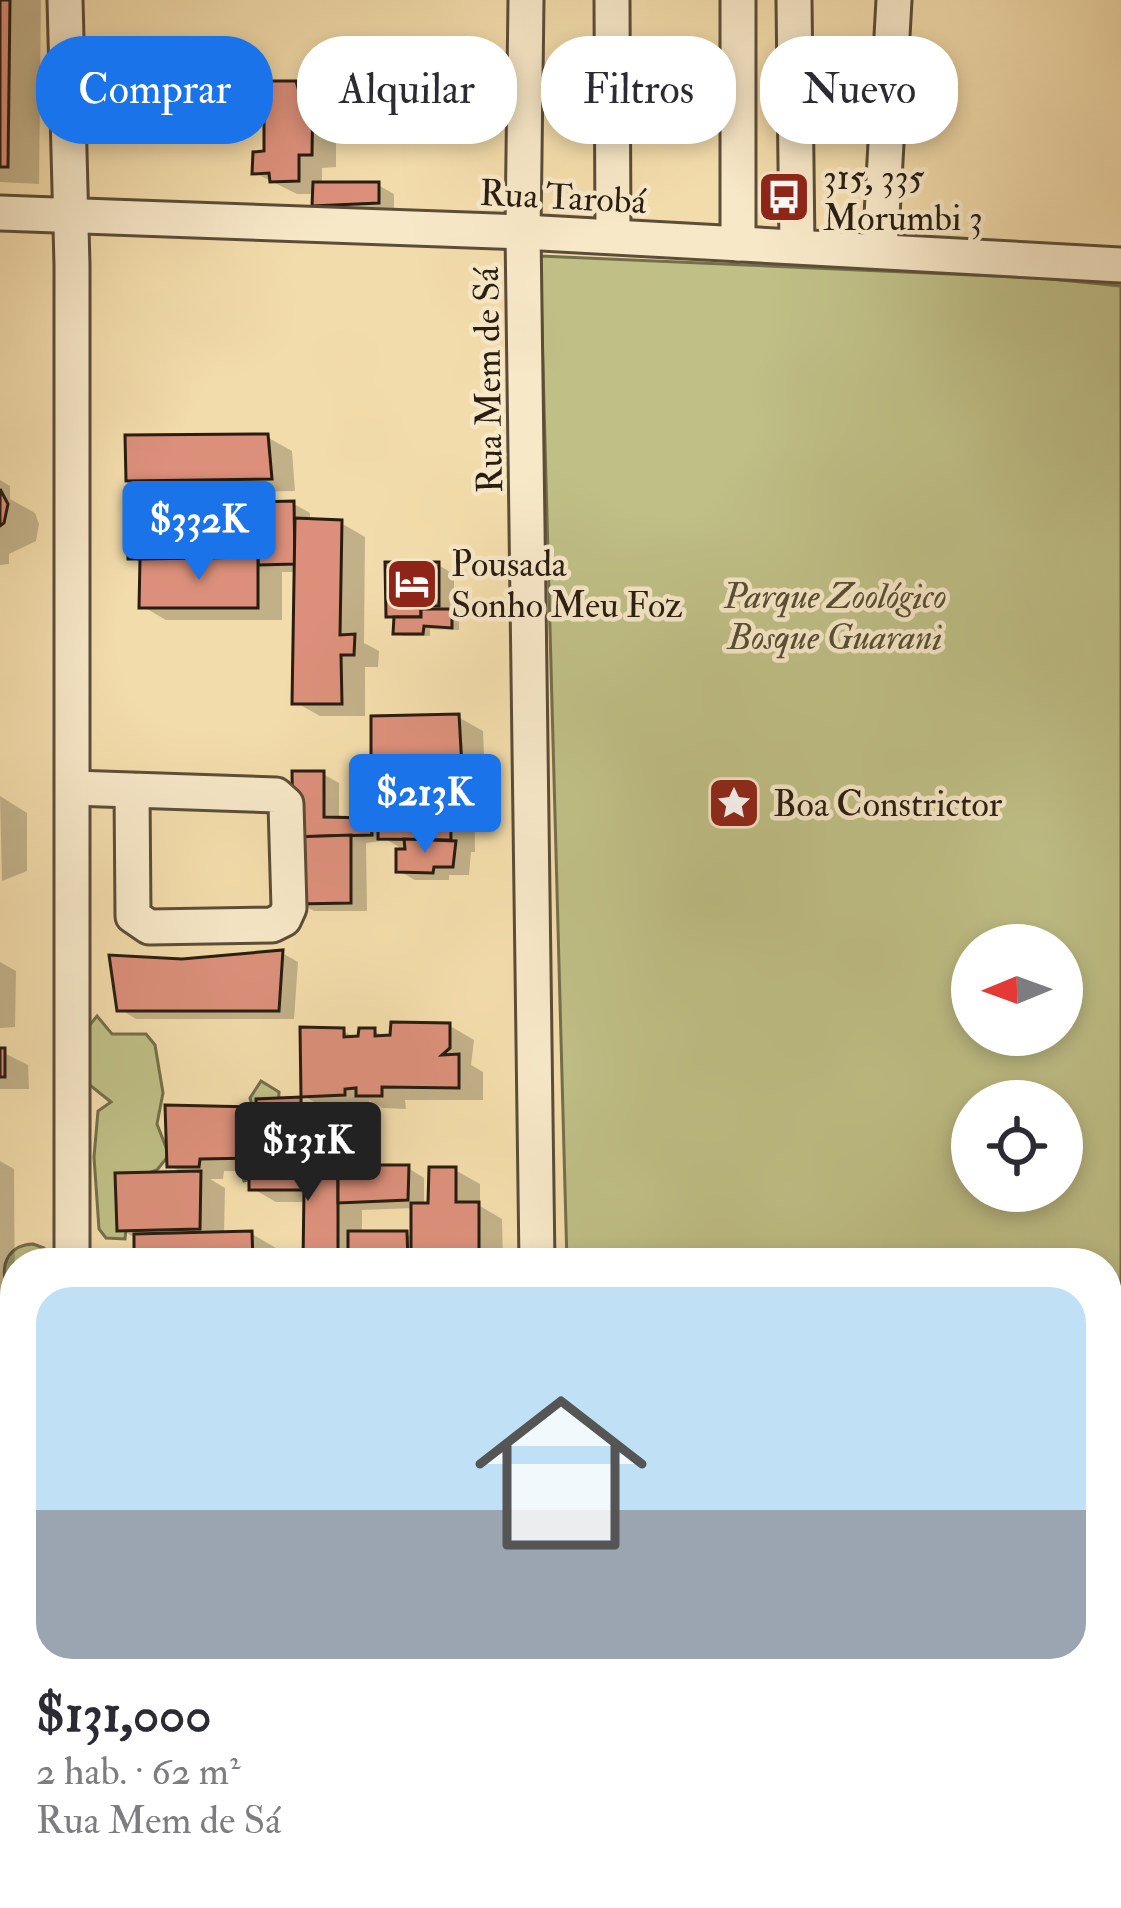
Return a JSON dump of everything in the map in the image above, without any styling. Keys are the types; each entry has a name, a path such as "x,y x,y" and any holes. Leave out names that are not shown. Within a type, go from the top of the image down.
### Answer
{"street":[{"path":"65,0 70,216 72,1248"},
{"name":"Rua Mem de Sá","path":"526,0 523,232 537,1248"},
{"path":"612,0 613,236"},
{"path":"738,0 738,244"},
{"path":"794,0 796,246"},
{"path":"880,251 894,0"},
{"name":"Rua Tarobá","path":"0,213 613,236 1121,265"},
{"path":"73,788 132,790 275,795 286,804 289,908 284,919 272,925 141,924 133,916 132,790"}],"green space":[{"name":"Parque Zoológico Bosque Guarani","path":"540,256 1041,278 1121,286 1121,1248 567,1248"},
{"path":"97,1016 112,1034 146,1034 155,1045 163,1093 157,1124 169,1155 157,1170 131,1179 125,1239 106,1238 99,1229 94,1157 98,1111 111,1102 81,1078 80,1037"},
{"path":"261,1081 279,1092 278,1113 291,1116 286,1170 244,1181 238,1162 259,1157 261,1139 250,1098"}],"building":[{"path":"0,0 10,0 8,167 0,167"},
{"path":"273,81 296,81 297,144 312,144 312,155 299,155 299,181 270,182 269,173 252,174 253,152 264,151 264,144 273,144"},
{"path":"313,182 379,182 379,203 312,206"},
{"path":"268,434 272,479 126,481 125,435"},
{"path":"0,489 8,504 0,526"},
{"path":"294,501 295,564 258,565 257,502"},
{"path":"226,505 227,558 128,559 127,508"},
{"path":"295,518 342,520 340,635 355,634 354,655 341,655 342,704 292,704"},
{"path":"258,557 258,608 139,608 140,559"},
{"name":"Pousada Sonho Meu Foz","path":"385,562 439,562 439,606 400,605 421,609 421,617 386,617"},
{"path":"421,609 452,609 452,628 424,626 423,634 393,634 394,617 421,617"},
{"path":"459,714 462,767 371,768 371,716"},
{"path":"401,767 450,767 451,840 378,839 378,793 401,794"},
{"path":"292,771 324,771 324,817 371,818 372,835 293,837"},
{"path":"351,835 351,903 295,904 293,837"},
{"path":"404,839 456,841 453,867 434,867 433,873 396,872 396,849 405,849"},
{"path":"283,950 279,1011 117,1011 109,955 182,959"},
{"path":"391,1022 450,1023 450,1048 442,1055 459,1054 459,1088 382,1087 382,1096 356,1096 356,1088 345,1089 345,1095 301,1097 300,1027 344,1028 344,1037 358,1036 359,1028 375,1028 375,1036 390,1035"},
{"path":"0,1048 5,1048 5,1077 0,1077"},
{"path":"301,1097 301,1165 258,1166 256,1099"},
{"path":"165,1105 256,1107 259,1158 200,1159 199,1167 167,1167"},
{"path":"338,1165 338,1248 303,1248 304,1190 249,1190 249,1166"},
{"path":"338,1165 409,1165 408,1200 338,1203"},
{"path":"429,1167 456,1167 456,1202 479,1202 479,1248 411,1248 411,1203 428,1203"},
{"path":"201,1171 200,1229 117,1231 115,1173"},
{"path":"252,1231 253,1248 134,1248 134,1234"},
{"path":"348,1231 407,1231 408,1248 348,1248"}],"place":[{"name":"315, 335 Morumbi 3","path":"784,197"},
{"name":"Pousada Sonho Meu Foz","path":"412,584"},
{"name":"Boa Constrictor","path":"734,803"}]}
